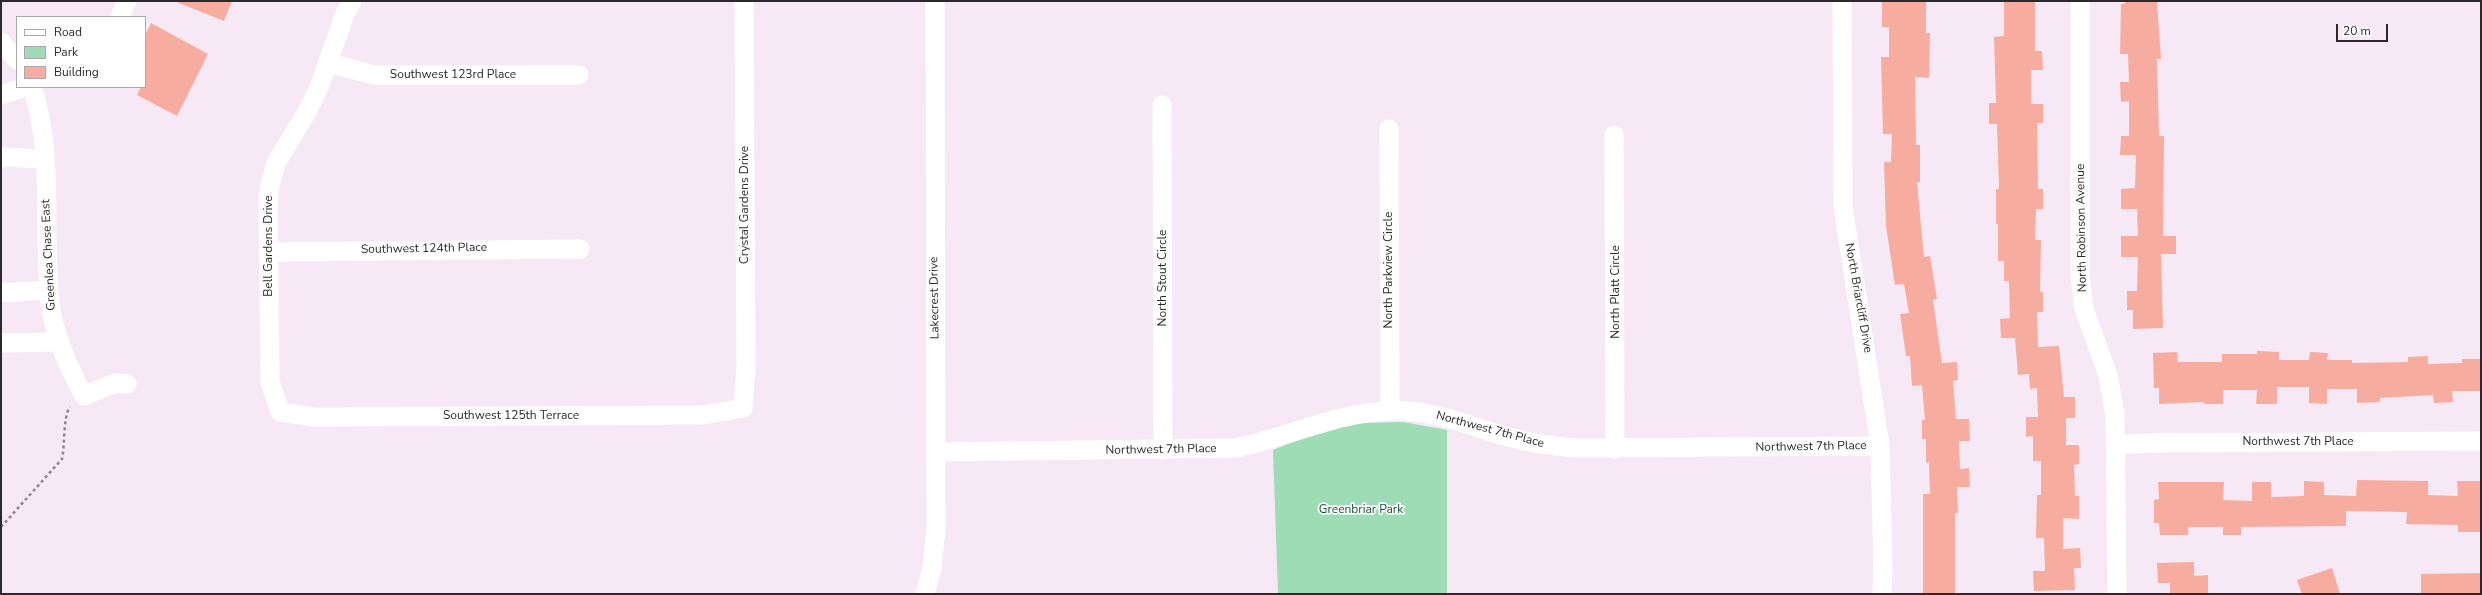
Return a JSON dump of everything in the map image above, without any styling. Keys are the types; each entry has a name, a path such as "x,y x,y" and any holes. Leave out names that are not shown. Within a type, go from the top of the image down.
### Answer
{"street":[{"path":"120,16 127,1"},
{"name":"Bell Gardens Drive","path":"280,412 270,382 268,200 276,163 308,110 329,63 345,14 352,1"},
{"name":"Crystal Gardens Drive","path":"743,408 746,368 744,1"},
{"name":"Lakecrest Drive","path":"925,594 935,549 935,1"},
{"name":"North Briarcliff Drive","path":"1842,1 1843,207 1880,446 1883,566 1882,594"},
{"name":"North Robinson Avenue","path":"2080,1 2080,276 2084,308 2108,375 2115,415 2117,594"},
{"path":"1,42 16,59"},
{"name":"Southwest 123rd Place","path":"329,63 374,75 579,75"},
{"path":"1,95 23,88"},
{"name":"Greenlea Chase East","path":"32,88 38,104 46,159 50,290 53,319 73,375 84,396"},
{"name":"North Stout Circle","path":"1162,105 1163,450"},
{"name":"North Parkview Circle","path":"1389,129 1390,410"},
{"name":"North Platt Circle","path":"1614,135 1615,449"},
{"path":"1,157 46,159"},
{"name":"Southwest 124th Place","path":"268,252 580,249"},
{"path":"1,292 50,290"},
{"path":"1,343 60,342"},
{"path":"84,396 115,383 127,384"},
{"name":"Southwest 125th Terrace","path":"280,412 314,418 703,415 743,408"},
{"name":"Northwest 7th Place","path":"936,452 1235,448 1257,444 1343,417 1390,410 1434,415 1459,420 1532,443 1576,448 1615,449 1880,446"},
{"name":"Northwest 7th Place","path":"2116,446 2152,443 2481,441"}],"path":[{"path":"1,527 62,459 65,445 65,420 68,408 84,396"}],"green space":[{"name":"Greenbriar Park","path":"1403,422 1447,430 1447,594 1278,594 1273,450 1316,432 1361,423"}],"building":[{"path":"174,1 232,1 224,21"},
{"path":"1882,1 1926,1 1926,33 1930,33 1929,78 1915,77 1916,145 1920,145 1920,182 1917,182 1924,257 1930,256 1937,299 1933,300 1942,363 1957,362 1958,380 1953,381 1956,419 1969,419 1970,441 1959,441 1960,469 1969,468 1970,487 1957,487 1958,513 1955,513 1955,594 1923,594 1923,494 1930,494 1929,462 1926,463 1926,439 1922,439 1922,420 1925,420 1922,385 1912,386 1910,356 1906,356 1900,314 1909,313 1904,284 1895,285 1886,226 1884,162 1891,162 1892,134 1883,134 1881,57 1889,57 1889,27 1882,27"},
{"path":"2004,1 2035,1 2035,51 2042,51 2043,70 2031,70 2031,104 2043,104 2043,123 2037,123 2038,189 2043,189 2043,209 2036,209 2035,240 2041,240 2040,292 2043,292 2043,312 2037,312 2038,347 2059,346 2064,397 2075,397 2075,418 2066,418 2066,445 2079,445 2079,464 2074,465 2075,496 2079,496 2079,519 2063,518 2063,549 2080,548 2081,568 2074,568 2075,590 2034,591 2033,571 2045,571 2044,538 2036,538 2037,495 2041,495 2041,461 2033,461 2033,436 2026,437 2026,417 2038,417 2037,388 2030,389 2029,374 2018,375 2015,338 2001,338 2000,319 2010,318 2009,281 2004,281 2004,261 1998,261 1998,224 1996,224 1996,189 1999,189 1997,124 1989,124 1989,103 1996,103 1994,37 2004,36"},
{"path":"2125,1 2157,1 2161,59 2157,59 2159,136 2164,136 2163,236 2176,236 2176,254 2161,254 2163,328 2133,329 2133,310 2127,310 2127,291 2137,291 2138,257 2121,257 2121,236 2138,236 2137,209 2121,209 2121,189 2135,188 2136,155 2120,155 2121,136 2129,136 2129,101 2121,102 2120,82 2129,82 2128,54 2120,54 2121,4 2125,4"},
{"path":"151,23 208,54 177,116 137,95 140,88 146,88 146,33"},
{"path":"2257,351 2279,352 2279,360 2309,360 2310,352 2328,353 2327,360 2352,360 2352,363 2408,362 2408,357 2428,356 2428,364 2462,363 2462,359 2481,359 2481,391 2452,391 2453,402 2434,403 2433,395 2380,398 2380,402 2357,403 2357,389 2327,389 2327,404 2309,403 2309,387 2277,387 2277,404 2256,404 2257,390 2223,390 2223,404 2204,404 2204,402 2159,404 2159,388 2154,388 2153,353 2177,352 2178,362 2222,362 2222,354 2257,354"},
{"path":"2357,480 2428,481 2428,495 2458,496 2457,481 2480,481 2481,532 2458,532 2458,525 2406,524 2407,512 2346,511 2346,526 2241,527 2241,535 2223,535 2223,527 2188,527 2188,535 2160,535 2159,523 2154,523 2154,500 2159,499 2158,482 2224,482 2223,500 2252,501 2252,482 2271,482 2271,497 2304,496 2304,481 2324,482 2324,495 2356,496"},
{"path":"2194,562 2194,576 2208,575 2208,594 2170,594 2170,583 2158,583 2157,563"},
{"path":"2332,568 2340,594 2302,594 2297,580"},
{"path":"2481,573 2481,594 2421,594 2421,574"}]}
